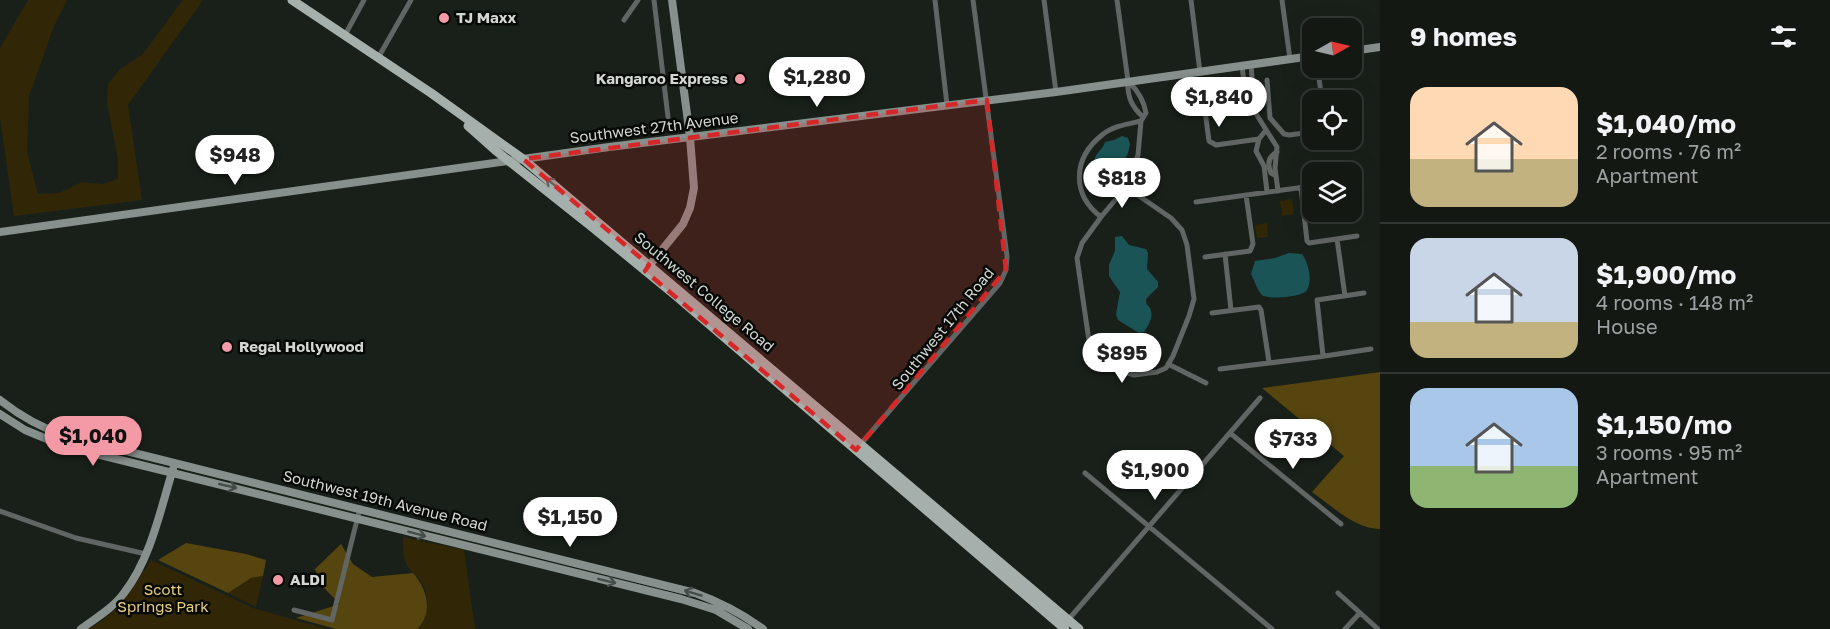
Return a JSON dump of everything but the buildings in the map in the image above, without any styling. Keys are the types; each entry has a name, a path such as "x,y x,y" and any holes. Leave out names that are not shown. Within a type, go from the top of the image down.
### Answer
{"main road":[{"name":"Southwest College Road","path":"286,0 449,110 509,161 647,268"},
{"name":"Southwest College Road","path":"292,0 431,93 523,159 647,268 1067,625 1079,629"},
{"path":"647,268 683,224 690,208 694,188 690,137 672,0"},
{"path":"1362,50 1380,47"},
{"name":"Southwest 27th Avenue","path":"0,232 523,159 1056,92 1302,57"},
{"name":"Southwest 19th Avenue Road","path":"0,400 48,430 71,437 695,593 722,603 763,629"},
{"path":"0,407 23,422 29,420"},
{"name":"Southwest 19th Avenue Road","path":"0,414 25,430 64,446 699,604 716,610 748,629"},
{"path":"25,430 31,426 63,437 71,437"},
{"path":"81,629 106,611 124,594 146,554 175,462"}],"street":[{"path":"345,35 364,0"},
{"path":"378,58 411,0"},
{"path":"624,20 638,0"},
{"path":"654,0 668,117"},
{"path":"935,0 947,105"},
{"name":"Southwest 17th Road","path":"858,447 1000,283 1006,270 1007,256 973,0"},
{"path":"1044,0 1056,92"},
{"path":"1117,0 1128,81 1127,91 1142,119"},
{"path":"1191,0 1200,72"},
{"path":"1282,0 1290,59"},
{"path":"1247,65 1253,90 1250,95 1253,110 1275,142 1278,190"},
{"path":"1267,80 1270,118 1284,134 1302,133"},
{"path":"1126,187 1171,218 1182,230 1187,245 1194,299 1173,356 1166,368 1157,372 1134,375 1118,370 1099,357 1089,341 1077,258 1082,243 1126,187 1137,155 1142,119 1146,113 1142,100 1128,81"},
{"path":"1202,88 1209,141 1216,145 1259,139"},
{"path":"1133,106 1142,100"},
{"path":"1262,124 1270,118"},
{"path":"1101,217 1092,210 1080,192 1079,173 1086,151 1103,134 1142,119"},
{"path":"1266,130 1259,139 1257,153 1264,166 1267,192"},
{"path":"1196,202 1301,188 1309,243 1357,236"},
{"path":"1205,257 1252,249 1246,195"},
{"path":"1337,239 1345,296"},
{"path":"1225,254 1232,310"},
{"path":"1323,356 1317,300 1364,293"},
{"path":"1212,313 1259,307 1269,362"},
{"path":"1220,369 1371,349"},
{"path":"1168,364 1206,382"},
{"path":"1067,625 1148,526 1260,398"},
{"path":"1230,434 1341,524"},
{"path":"1085,473 1272,629"},
{"path":"294,610 332,620 360,508"},
{"path":"0,512 76,538 146,554"},
{"path":"1338,593 1377,629"},
{"path":"1345,629 1359,614"}],"highlighted area":[{"path":"987,100 1006,270 856,450 645,271 649,265 523,159"}],"green space":[{"path":"28,0 67,0 54,26 29,96 27,152 38,194 59,193 82,182 103,184 118,179 118,159 107,103 108,84 120,69 142,55 183,0 203,0 128,105 142,200 14,216 0,117 0,48"},
{"path":"1292,199 1294,214 1282,216 1280,201"},
{"path":"1267,223 1268,237 1257,238 1255,225"},
{"path":"403,537 464,550 475,629 417,629 426,612 427,598 420,580 405,561"},
{"name":"Scott Springs Park","path":"151,560 253,608 327,629 90,629 118,606"},
{"path":"263,576 256,607 228,593 251,578"}],"shaded area":[{"path":"1380,372 1380,529 1353,521 1312,492 1344,456 1262,388"},
{"path":"186,543 266,560 263,576 251,578 228,593 158,560"},
{"path":"341,544 353,564 372,577 413,573 422,586 427,601 426,616 417,629 336,629 296,618 340,604 320,584 315,569"}],"water":[{"path":"1122,136 1128,138 1130,144 1128,153 1110,190 1103,195 1097,195 1091,181 1097,154 1105,142"},
{"path":"1122,236 1129,245 1146,249 1147,269 1158,282 1158,287 1146,299 1151,317 1144,332 1139,333 1118,320 1116,314 1120,292 1109,276 1109,265 1115,251 1115,237"},
{"path":"1289,253 1302,254 1304,257 1310,276 1307,290 1285,297 1265,297 1251,274 1255,261"}],"place":[{"name":"TJ Maxx","path":"444,18"},
{"name":"Kangaroo Express","path":"740,79"},
{"name":"Regal Hollywood","path":"227,347"},
{"name":"ALDI","path":"278,580"}]}
